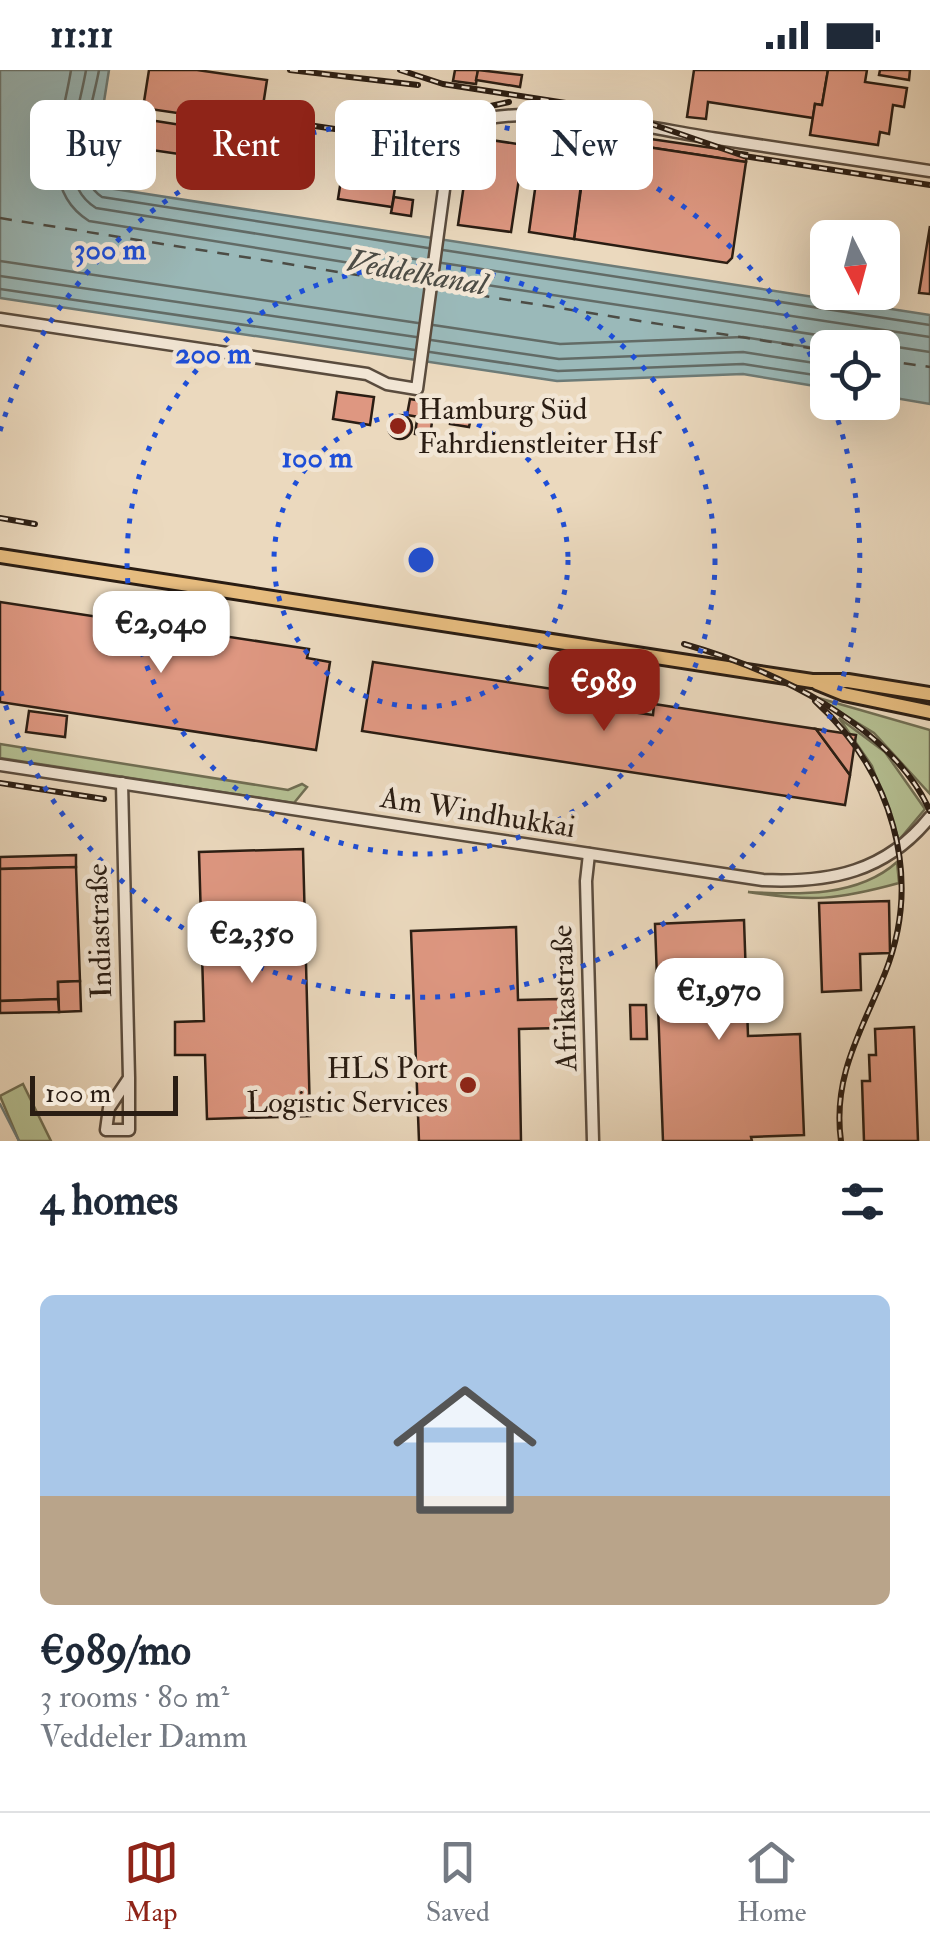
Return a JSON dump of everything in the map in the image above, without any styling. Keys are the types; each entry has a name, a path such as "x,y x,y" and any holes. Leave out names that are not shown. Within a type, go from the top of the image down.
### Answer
{"main road":[{"path":"0,556 812,681 848,681 930,694"},
{"path":"812,681 844,694 930,712"}],"street":[{"path":"496,118 522,115 594,119 930,171"},
{"path":"0,318 367,374 387,384 417,389 445,190"},
{"name":"Am Windhukkai","path":"0,764 763,880 821,880 858,871 893,854 930,817"},
{"name":"Indiastraße","path":"122,783 129,1078 129,1130 106,1130 110,1108 129,1078"},
{"name":"Afrikastraße","path":"589,854 586,881 593,1141"}],"green space":[{"path":"815,697 930,730 930,794 874,733"},
{"path":"839,718 885,752 925,809 899,840 872,766"},
{"path":"0,744 288,790 302,784 307,787 294,803 0,758"},
{"path":"897,862 899,883 858,893 808,898 748,892 787,894 846,888"},
{"path":"23,1084 51,1141 19,1141 0,1096"}],"water":[{"name":"Veddelkanal","path":"0,70 109,70 104,100 30,100 30,190 121,190 810,296 810,310 898,310 930,315 930,404 900,399 900,330 810,330 810,385 743,374 557,381 0,298"}],"building":[{"path":"149,70 197,70 267,80 264,100 176,100 176,113 156,110 156,100 144,100"},
{"path":"455,70 478,70 476,84 453,81"},
{"path":"478,70 522,75 520,87 476,80"},
{"path":"694,70 828,70 822,105 815,104 813,118 708,102 706,119 687,117"},
{"path":"828,70 867,70 865,82 907,88 904,107 893,105 889,134 880,132 878,145 810,135 815,104 822,105"},
{"path":"880,70 910,70 909,80 879,75"},
{"path":"156,121 176,124 176,154 156,151"},
{"path":"653,139 747,153 746,162 653,148"},
{"path":"496,141 516,144 517,190 511,232 458,225 463,190 496,190"},
{"path":"653,148 746,162 732,258 727,263 574,239 581,190 653,190"},
{"path":"339,190 395,190 392,207 338,199"},
{"path":"535,190 580,190 574,239 529,232"},
{"path":"394,197 413,200 411,216 391,213"},
{"path":"930,226 930,294 919,293"},
{"path":"337,392 374,397 370,425 333,419"},
{"path":"410,399 422,401 419,417 407,415"},
{"name":"Hamburg Süd Fahrdienstleiter Hsf","path":"400,415 409,418 409,436 400,439 391,436 388,427 391,418"},
{"path":"451,415 471,418 469,427 450,424"},
{"path":"417,420 432,422 430,436 415,434"},
{"path":"0,602 309,649 307,658 330,662 316,750 0,702"},
{"path":"373,662 586,694 584,705 653,715 654,704 816,729 850,775 845,805 362,731"},
{"path":"29,711 67,716 65,737 26,732"},
{"path":"816,729 856,735 850,775"},
{"path":"303,849 310,1116 207,1119 205,1055 175,1055 175,1022 204,1021 199,852"},
{"path":"76,855 76,867 0,869 0,857"},
{"path":"76,867 80,981 58,982 58,999 0,1001 0,869"},
{"path":"889,901 890,953 860,954 861,990 822,992 819,903"},
{"path":"744,920 748,1036 800,1034 804,1135 751,1137 752,1141 663,1141 655,924"},
{"name":"HLS Port Logistic Services","path":"516,927 518,1000 559,999 560,1028 519,1029 521,1141 419,1141 411,931"},
{"path":"80,981 81,1011 59,1012 58,982"},
{"path":"58,999 59,1012 0,1013 0,1001"},
{"path":"630,1005 646,1005 647,1039 631,1039"},
{"path":"914,1027 918,1141 864,1141 862,1081 870,1081 869,1055 876,1055 875,1029"}],"waterway":[{"path":"0,1104 19,1141"}],"ferry route":[{"path":"0,218 426,286"},
{"path":"434,288 810,348"},
{"path":"900,363 930,367"}],"railway":[{"path":"290,70 418,85"},
{"path":"400,70 443,84 611,110 744,156 930,185"},
{"path":"315,126 381,130 509,102"},
{"path":"0,518 35,524"},
{"path":"684,644 754,668 825,704 887,752 912,780 930,811"},
{"path":"815,701 841,728 881,792 900,862 896,936 845,1074 839,1117 841,1141"},
{"path":"0,783 104,799"}],"place":[{"name":"Hamburg Süd Fahrdienstleiter Hsf","path":"398,426"},
{"name":"HLS Port Logistic Services","path":"468,1085"}]}
